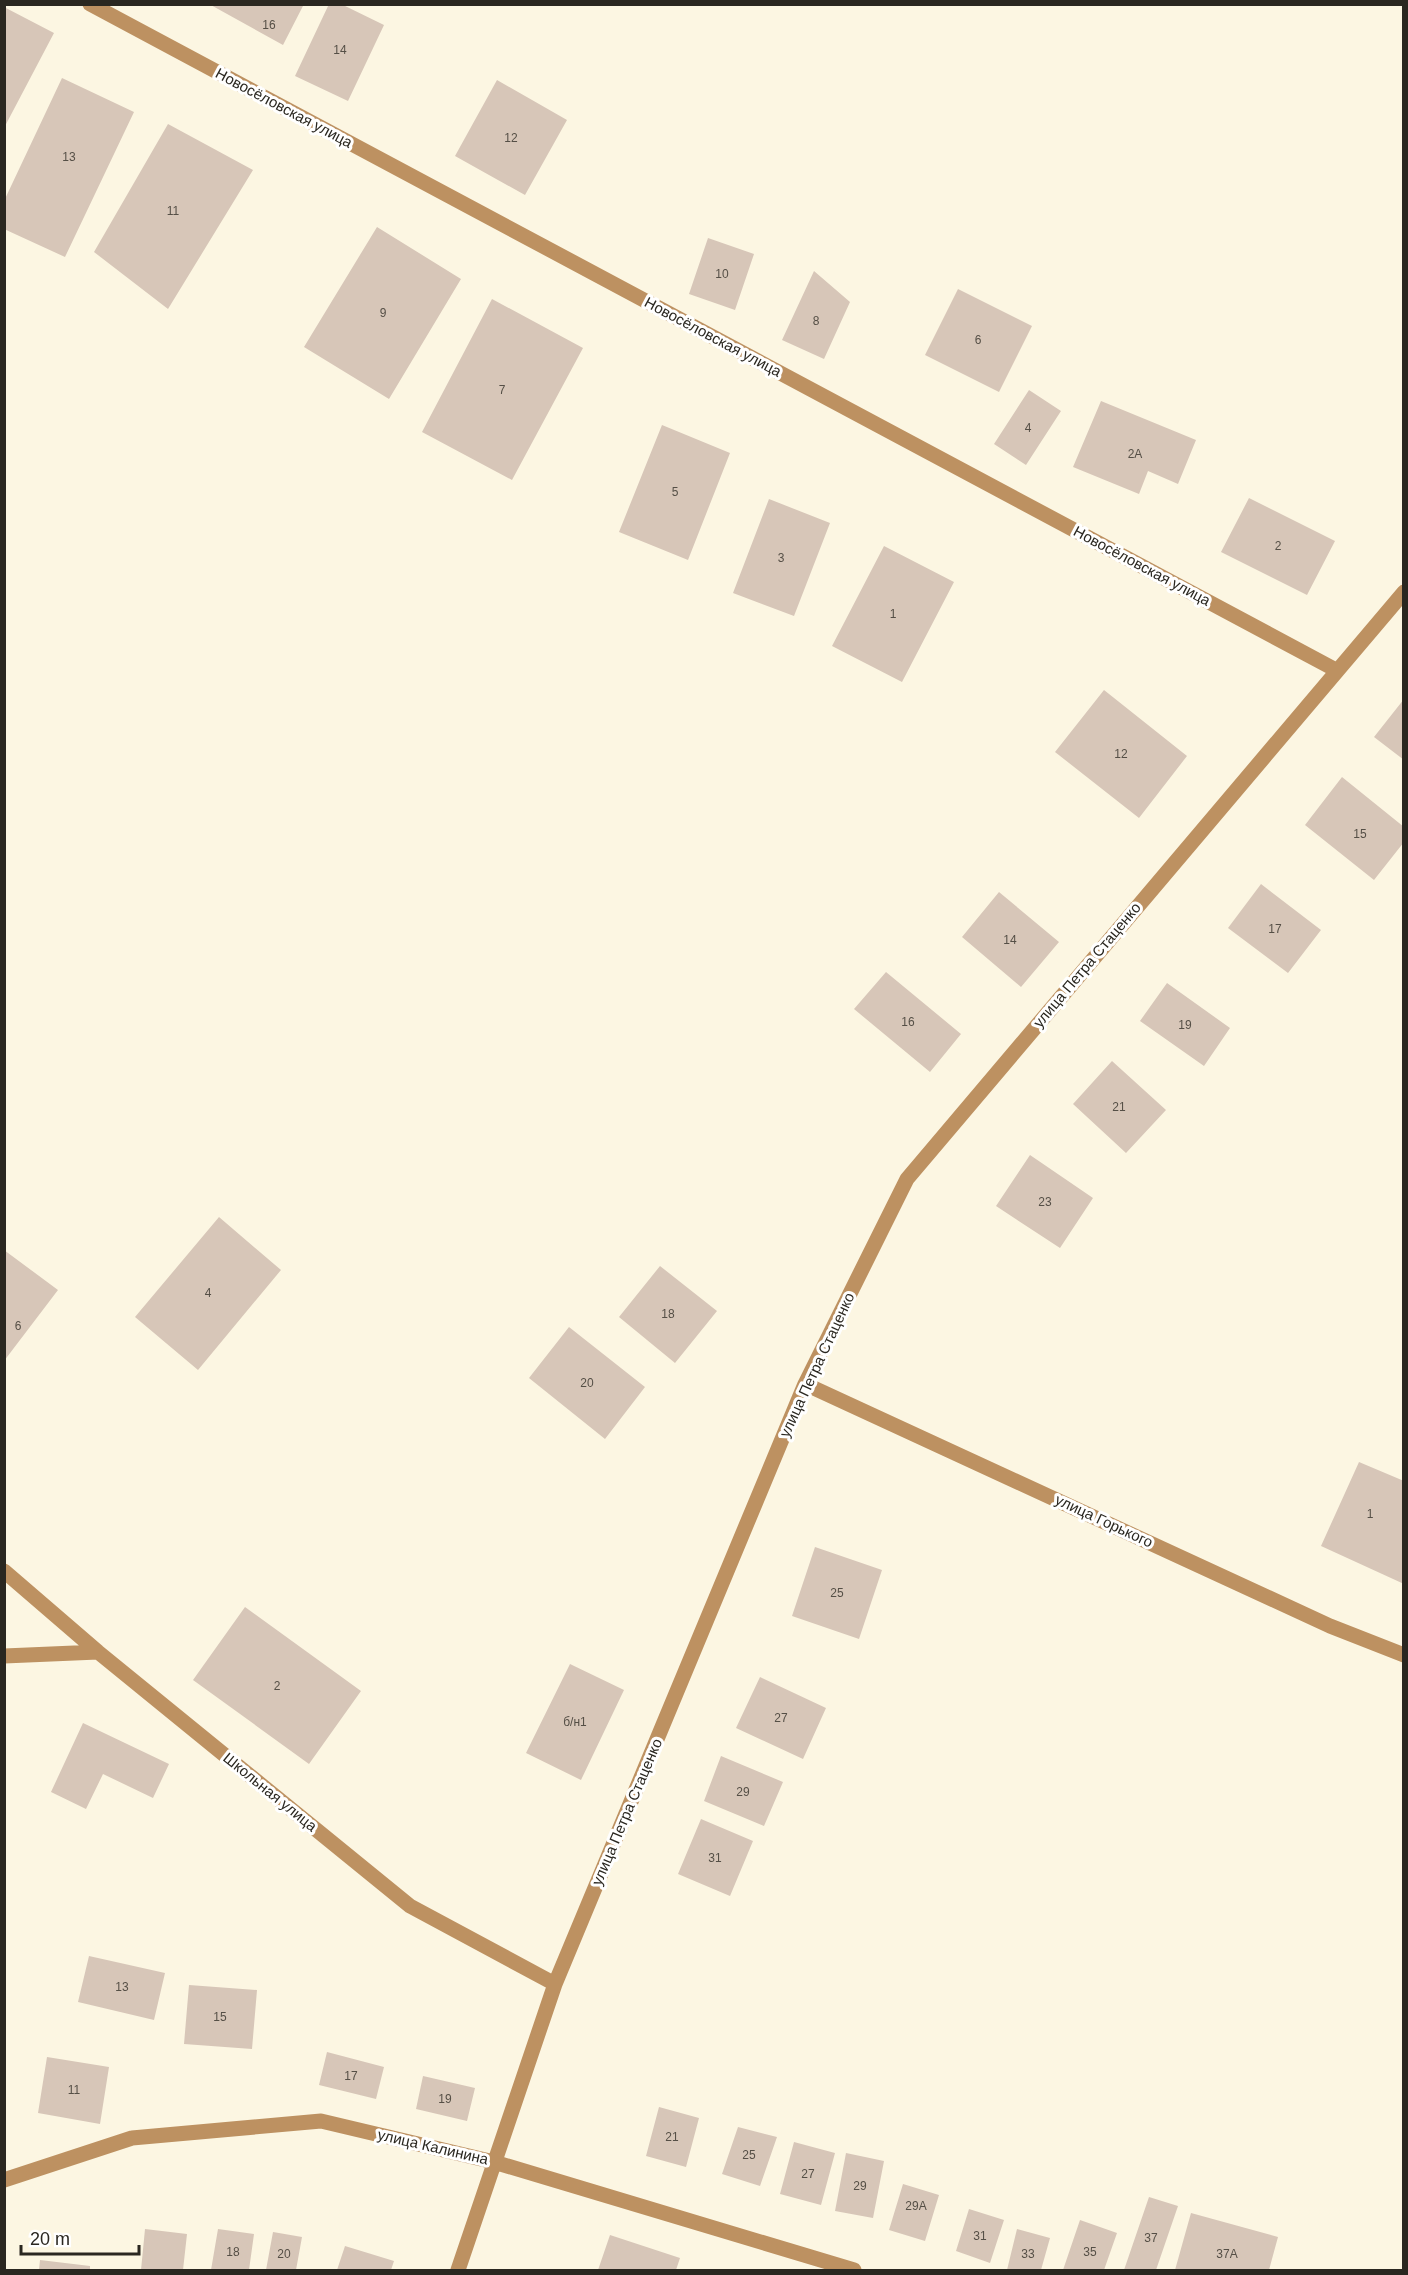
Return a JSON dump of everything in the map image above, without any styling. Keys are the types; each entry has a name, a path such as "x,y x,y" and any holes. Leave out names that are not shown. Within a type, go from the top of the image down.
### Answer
{"street":[{"name":"Новосёловская улица","path":"90,4 1336,670"},
{"name":"улица Петра Стаценко","path":"458,2271 555,1983 805,1384 907,1179 1404,592"},
{"name":"улица Горького","path":"805,1384 1330,1626 1404,1655"},
{"name":"Школьная улица","path":"4,1571 98,1652 410,1906 555,1983"},
{"path":"4,1656 98,1652"},
{"name":"улица Калинина","path":"4,2180 132,2138 321,2121 494,2162 854,2271"}],"building":[{"path":"209,4 304,4 283,45"},
{"path":"329,4 341,4 384,25 348,101 295,76"},
{"path":"4,7 54,33 4,128"},
{"path":"62,78 134,112 65,257 4,229 4,201"},
{"path":"497,80 567,120 525,195 455,156"},
{"path":"168,124 253,170 168,309 94,252"},
{"path":"377,227 461,279 389,399 304,347"},
{"path":"708,238 754,254 735,310 689,294"},
{"path":"814,271 850,302 824,359 782,340"},
{"path":"958,289 1032,326 999,392 925,355"},
{"path":"492,299 583,348 512,480 422,432"},
{"path":"1029,390 1061,411 1026,465 994,444"},
{"path":"1101,401 1196,440 1178,484 1148,471 1139,494 1073,467"},
{"path":"662,425 730,453 688,560 619,532"},
{"path":"1249,498 1335,541 1307,595 1221,552"},
{"path":"769,499 830,523 794,616 733,593"},
{"path":"884,546 954,582 902,682 832,646"},
{"path":"1104,690 1187,756 1139,818 1055,752"},
{"path":"1404,699 1404,760 1374,737"},
{"path":"1342,777 1404,827 1404,842 1374,880 1305,825"},
{"path":"1261,884 1321,930 1288,973 1228,928"},
{"path":"999,892 1059,942 1021,987 962,937"},
{"path":"886,972 961,1034 930,1072 854,1009"},
{"path":"1167,983 1230,1028 1204,1066 1140,1021"},
{"path":"1112,1061 1166,1110 1126,1153 1073,1104"},
{"path":"1030,1155 1093,1198 1060,1248 996,1206"},
{"path":"219,1217 281,1270 198,1370 135,1317"},
{"path":"4,1250 58,1290 4,1361"},
{"path":"660,1266 717,1311 675,1363 619,1317"},
{"path":"569,1327 645,1387 605,1439 529,1378"},
{"path":"1359,1462 1404,1481 1404,1584 1321,1546"},
{"path":"815,1547 882,1570 859,1639 792,1616"},
{"path":"245,1607 361,1691 309,1764 193,1680"},
{"path":"570,1664 624,1690 581,1780 526,1753"},
{"path":"760,1677 826,1708 803,1759 736,1728"},
{"path":"83,1723 169,1764 153,1798 103,1774 86,1809 51,1792"},
{"path":"721,1756 783,1782 764,1826 704,1801"},
{"path":"701,1819 753,1841 730,1896 678,1874"},
{"path":"89,1956 165,1973 154,2020 78,2002"},
{"path":"189,1985 257,1990 252,2049 184,2044"},
{"path":"327,2052 384,2067 376,2099 319,2085"},
{"path":"47,2057 109,2067 100,2124 38,2113"},
{"path":"423,2076 475,2088 467,2121 416,2109"},
{"path":"659,2107 699,2118 686,2167 646,2156"},
{"path":"738,2127 777,2137 760,2186 722,2174"},
{"path":"794,2142 835,2153 821,2205 780,2194"},
{"path":"846,2153 884,2161 873,2218 835,2211"},
{"path":"903,2184 939,2195 925,2241 889,2230"},
{"path":"1149,2197 1178,2206 1156,2270 1124,2270"},
{"path":"969,2209 1004,2220 990,2263 956,2251"},
{"path":"1191,2213 1278,2237 1269,2270 1175,2270"},
{"path":"1080,2220 1117,2233 1104,2270 1063,2270"},
{"path":"145,2229 187,2234 183,2270 141,2270"},
{"path":"218,2229 254,2234 249,2270 211,2270"},
{"path":"1017,2229 1050,2238 1041,2270 1007,2270"},
{"path":"273,2232 302,2237 296,2270 266,2270"},
{"path":"610,2235 680,2258 676,2270 598,2270"},
{"path":"345,2246 394,2261 391,2270 337,2270"},
{"path":"40,2260 90,2266 90,2270 39,2270"}]}
